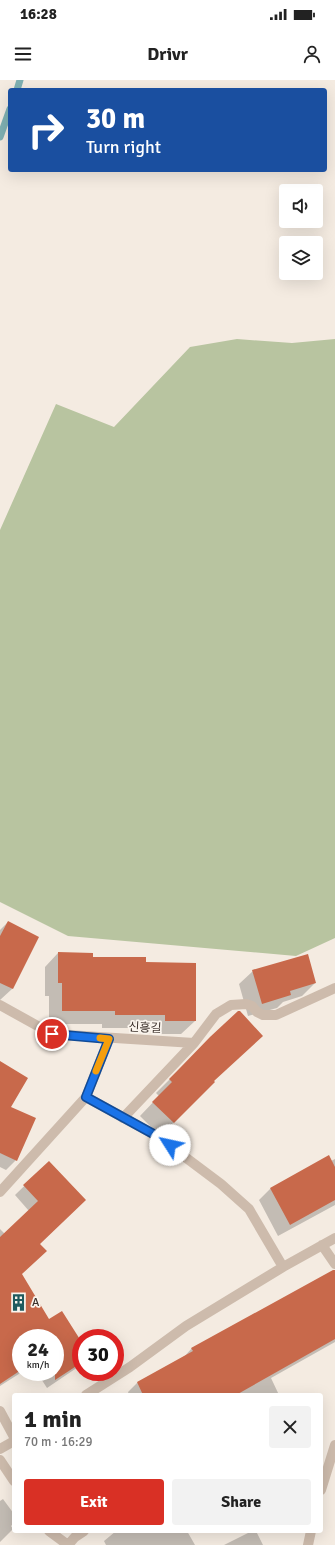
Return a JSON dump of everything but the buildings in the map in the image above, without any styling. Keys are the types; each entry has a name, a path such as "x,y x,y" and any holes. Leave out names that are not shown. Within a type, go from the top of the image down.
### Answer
{"street":[{"path":"124,1118 194,1043 216,1014 231,1004 246,1004 252,1006 257,1012 263,1015 276,1015 335,988"},
{"name":"신흥길","path":"0,1005 52,1034 109,1039 194,1043"},
{"path":"0,1192 86,1097 109,1039"},
{"path":"86,1097 157,1136 221,1184 249,1209 283,1267"},
{"path":"89,1393 130,1367 186,1326 283,1267 335,1238"},
{"path":"322,1246 335,1264"},
{"path":"0,1411 12,1433"},
{"path":"0,1450 12,1442"},
{"path":"323,1484 335,1445"},
{"path":"0,1460 12,1478"},
{"path":"52,1533 68,1545 81,1533"},
{"path":"308,1545 311,1533"}],"green space":[{"path":"237,339 292,343 335,339 335,938 296,956 68,936 0,902 0,530 56,404 114,427 190,347"}],"waterway":[{"path":"18,88 20,80"},
{"path":"0,137 8,115"}],"slow traffic":[{"path":"96,1071 109,1039 100,1038"}],"place":[{"name":"A","path":"19,1302"}],"route":[{"path":"52,1034 109,1039 86,1097 157,1136 170,1145"}]}
